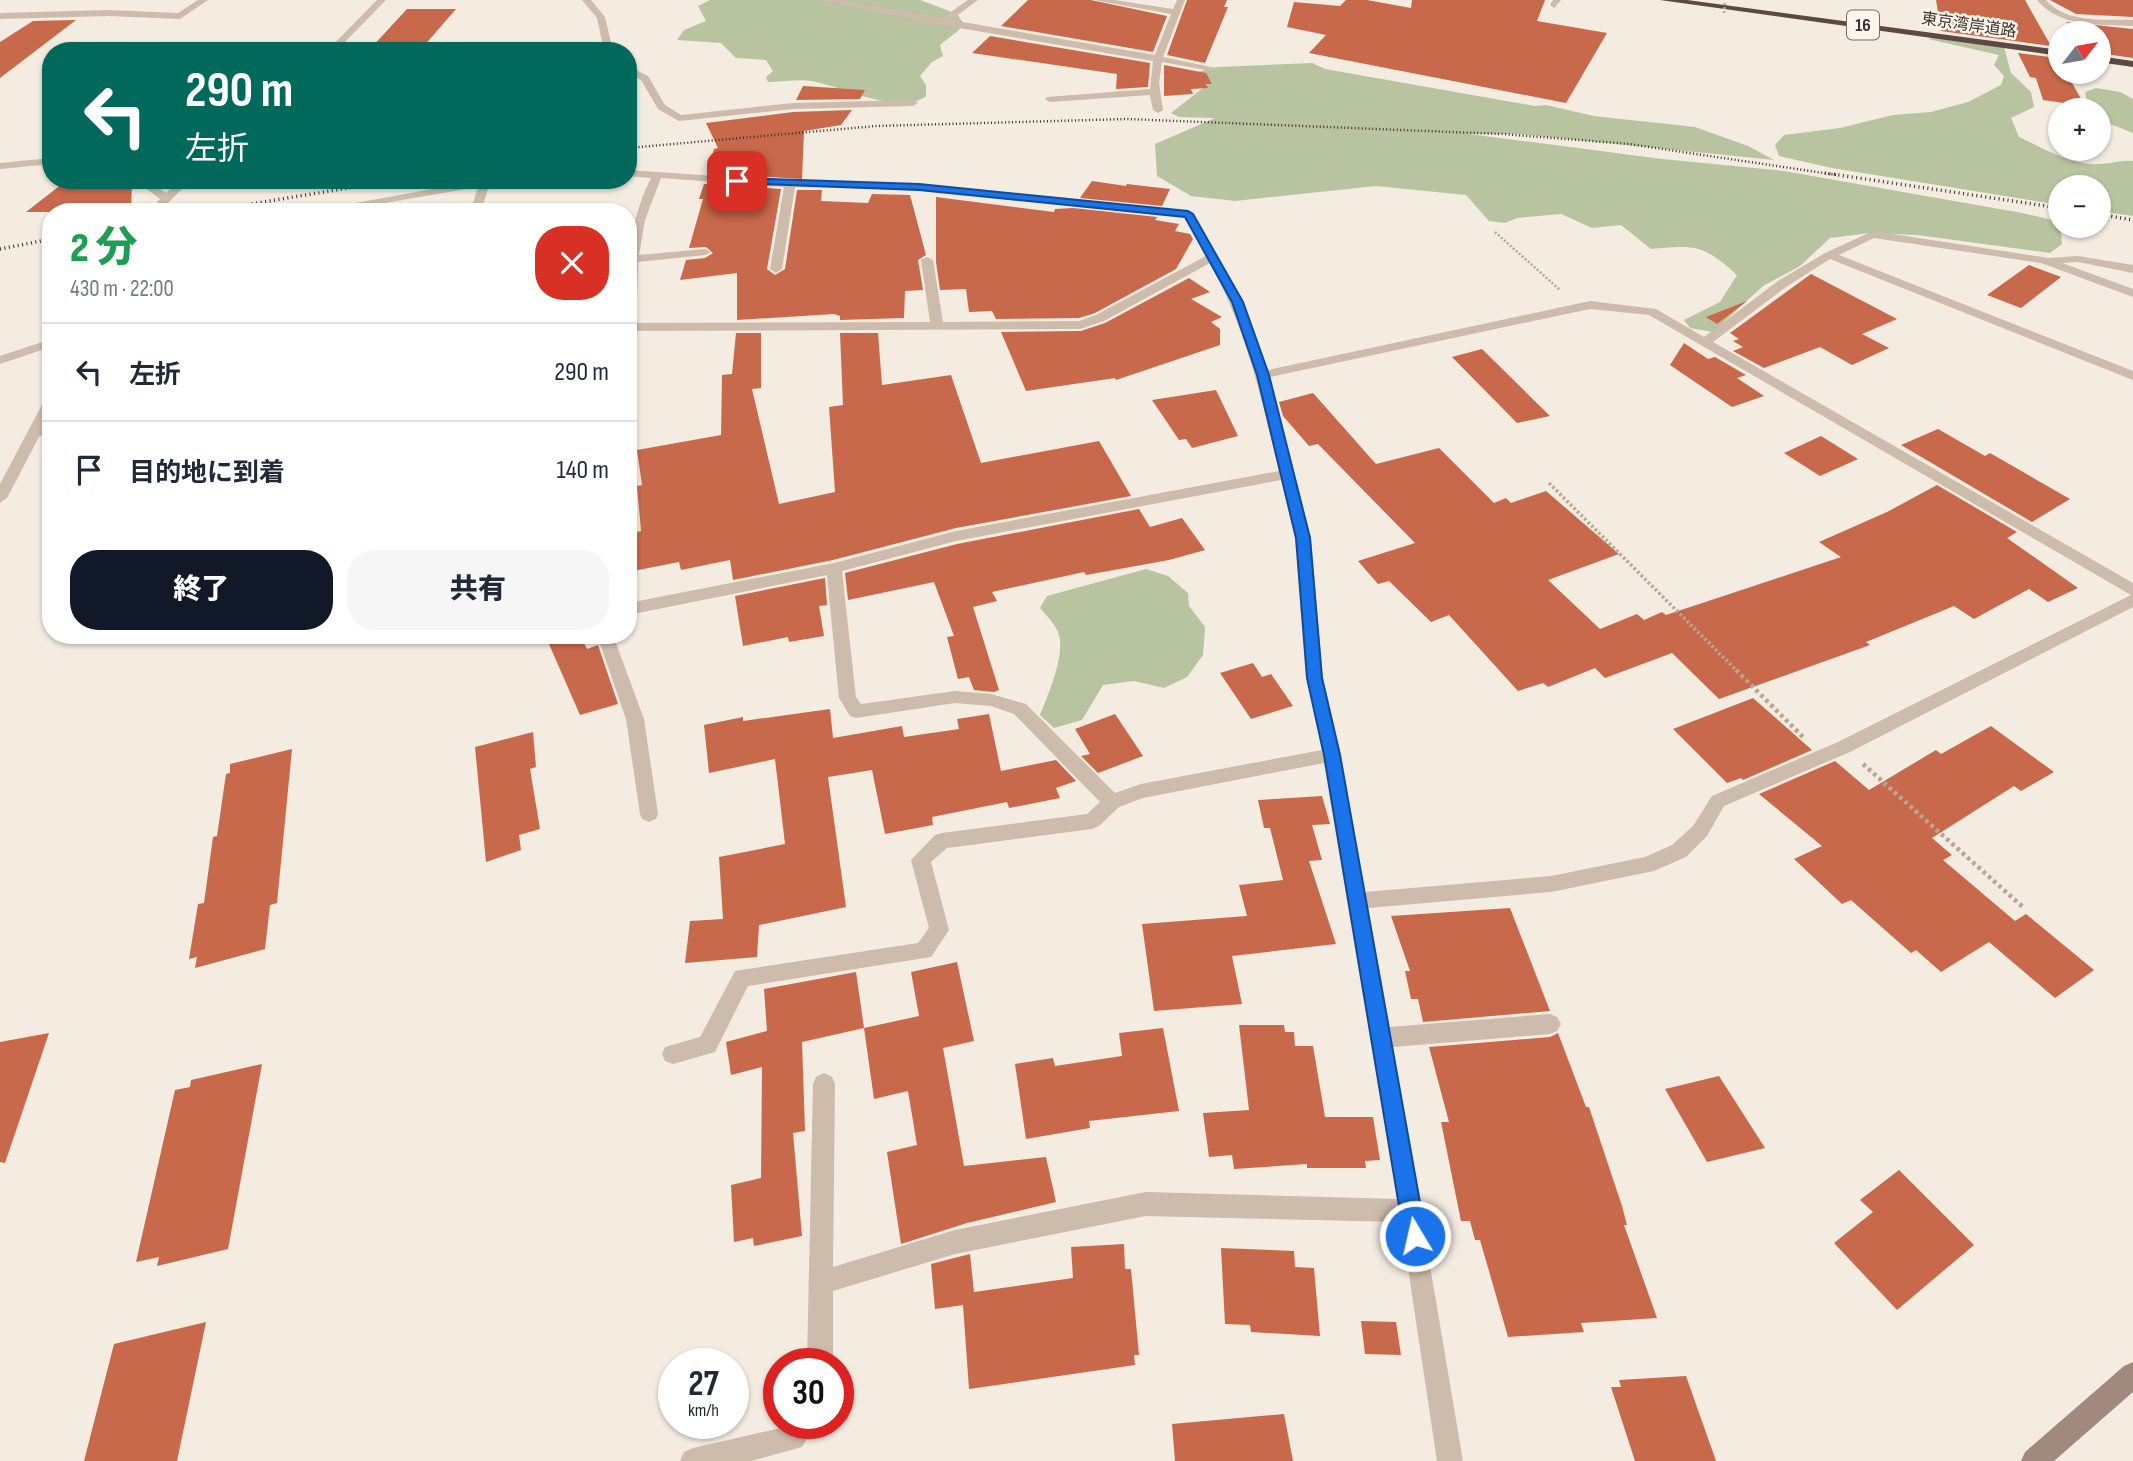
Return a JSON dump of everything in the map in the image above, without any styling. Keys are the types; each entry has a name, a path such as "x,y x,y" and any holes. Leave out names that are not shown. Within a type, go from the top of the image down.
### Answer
{"highway":[{"name":"東京湾岸道路","path":"1665,0 2048,51"},
{"path":"2111,61 2133,64"}],"main road":[{"path":"2034,1461 2133,1375"}],"street":[{"path":"0,16 108,13 180,16 204,0"},
{"path":"340,42 382,0"},
{"path":"586,0 601,17 607,42"},
{"path":"825,0 1210,68"},
{"path":"942,22 974,0"},
{"path":"1098,0 1176,12"},
{"path":"1158,110 1152,92 1159,59 1181,0"},
{"path":"2041,0 2049,12 2063,16 2133,23"},
{"path":"637,74 645,78 661,107 679,118 793,106 913,103"},
{"path":"1050,99 1152,92"},
{"path":"0,166 42,162"},
{"path":"637,174 790,184 919,187 1188,214 1237,302 1263,375 1303,538 1315,678 1332,755 1411,1211 1450,1461"},
{"path":"637,233 645,197 657,176"},
{"path":"776,268 790,184"},
{"path":"154,189 166,197"},
{"path":"160,203 175,189"},
{"path":"365,203 449,189"},
{"path":"1706,341 1782,284 1829,255 1873,234 2043,260 2078,259 2133,269"},
{"path":"637,255 705,252"},
{"path":"1829,255 2133,376"},
{"path":"637,327 1080,325 1100,318 1213,257"},
{"path":"927,260 937,326"},
{"path":"2043,260 2133,293"},
{"path":"1263,375 1579,306 1630,307 1652,313 1706,341 1730,359 2133,590"},
{"path":"0,360 42,346"},
{"path":"0,498 42,418"},
{"path":"637,607 834,568 956,536 1287,474"},
{"path":"834,568 848,698 856,711 955,697 991,700 1020,709 1112,802"},
{"path":"1357,901 1551,884 1647,865 1679,851 1700,831 1718,801 1844,747 2133,600"},
{"path":"608,644 635,719 649,814"},
{"path":"673,1054 706,1045 742,978 924,951 939,930 921,860 942,841 1092,821 1112,802 1141,791 1332,755"},
{"path":"1381,1038 1550,1024"},
{"path":"820,1348 824,1084"},
{"path":"820,1283 955,1242 1146,1204 1411,1211"},
{"path":"693,1461 789,1439"}],"lane":[{"path":"35,432 42,431"}],"path":[{"path":"1724,13 1725,3"},
{"path":"1494,232 1579,306"},
{"path":"1549,483 1822,755"},
{"path":"1844,747 2024,908"}],"green space":[{"path":"710,0 920,0 957,14 963,23 959,30 940,45 943,56 932,62 920,76 926,85 926,96 902,103 887,102 812,81 768,82 766,77 773,71 766,60 736,58 721,43 677,40 684,30 706,21 698,6"},
{"path":"1935,37 2004,47 2011,73 2031,92 2034,107 2011,118 2019,137 2048,150 2048,161 2099,164 2133,161 2133,216 2111,213 2111,175 2048,175 2048,203 1832,168 1779,156 1775,145 1784,135 1840,128 1893,115 1931,112 1968,102 2001,85 2004,76 1994,65 1999,55 1928,39"},
{"path":"1312,63 1325,69 1535,106 1546,105 1594,116 1695,127 1748,146 1774,160 1518,134 1469,134 1662,159 1784,171 2022,213 2048,219 2048,238 2061,238 2062,244 2050,253 1917,235 1870,233 1830,238 1800,266 1763,286 1713,332 1690,328 1684,320 1720,302 1737,275 1715,257 1698,249 1651,249 1621,225 1592,228 1561,214 1517,218 1505,223 1489,221 1466,195 1376,186 1235,201 1191,196 1157,176 1155,144 1215,118 1179,117 1171,113 1208,84 1193,73 1218,67"},
{"path":"2096,88 2120,92 2133,99 2133,133 2111,124 2111,98 2086,98 2085,92"},
{"path":"1146,569 1168,576 1188,593 1189,606 1205,627 1203,655 1187,677 1164,688 1134,681 1103,685 1082,720 1054,728 1040,715 1055,675 1060,643 1056,628 1040,608 1047,596"}],"building":[{"path":"1028,0 1091,0 1167,16 1153,52 1001,26"},
{"path":"1187,0 1227,0 1224,7 1228,7 1205,63 1167,55"},
{"path":"1346,0 1367,0 1411,8 1412,0 1545,0 1537,21 1607,33 1566,103 1309,53 1326,35 1287,27 1294,2 1340,6"},
{"path":"1936,0 2025,0 2048,41 2048,46 1941,31"},
{"path":"2050,0 2133,0 2133,17 2076,14"},
{"path":"407,9 456,9 427,42 376,42"},
{"path":"76,20 47,42 42,42 42,46 0,78 0,42 33,21"},
{"path":"2111,27 2133,29 2133,58 2111,55"},
{"path":"990,36 1150,63 1148,87 1116,89 1117,74 972,53"},
{"path":"2018,53 2048,57 2048,84 2073,84 2081,98 2043,100 2036,78 2030,77"},
{"path":"1164,65 1206,73 1212,84 1206,84 1208,88 1191,89 1193,94 1164,96"},
{"path":"803,86 865,90 860,99 796,100"},
{"path":"852,110 841,125 804,131 802,179 707,173 714,149 718,148 706,123 793,112"},
{"path":"1092,181 1170,189 1162,206 1080,198"},
{"path":"704,184 781,189 767,269 775,275 785,269 797,190 822,190 821,201 868,203 872,194 910,195 926,255 918,260 923,290 905,291 904,318 840,320 840,316 834,314 737,320 737,273 680,280 686,260 705,258 713,253 706,247 689,248 703,199 699,199"},
{"path":"55,189 132,189 131,203 42,203 42,212 26,212"},
{"path":"936,197 1054,212 1055,209 1073,208 1157,217 1155,220 1179,224 1175,231 1190,234 1193,239 1176,269 1095,313 1079,318 996,319 992,311 969,312 966,289 940,290 936,262"},
{"path":"2029,265 2061,277 2021,308 1987,295"},
{"path":"1811,274 1897,319 1862,334 1889,348 1852,365 1820,347 1764,368 1733,351 1743,347 1733,341 1739,339 1730,333"},
{"path":"1189,278 1210,292 1191,299 1222,317 1211,322 1220,329 1220,345 1116,380 1115,378 1026,391 1001,332 1081,331 1105,323"},
{"path":"1747,301 1717,324 1706,317"},
{"path":"736,333 761,333 761,388 752,389 779,504 835,492 829,407 843,405 840,333 878,333 882,385 951,375 981,463 1099,441 1131,496 956,528 833,560 733,580 730,560 681,570 679,562 637,570 637,532 641,531 637,486 642,485 637,450 721,435 722,375 732,374"},
{"path":"1684,343 1708,359 1715,357 1746,375 1737,378 1764,396 1732,407 1670,365"},
{"path":"1482,349 1550,416 1517,423 1452,357"},
{"path":"1216,390 1238,436 1192,448 1186,439 1179,440 1152,400"},
{"path":"1313,393 1376,464 1439,448 1494,503 1506,498 1511,503 1546,491 1619,554 1548,580 1600,629 1637,614 1644,620 1662,612 1666,615 1841,557 1819,542 1887,512 1937,485 2017,532 2007,538 2078,588 2048,602 2029,589 1974,619 1954,606 1866,642 1870,645 1719,699 1672,653 1605,678 1595,668 1548,687 1543,683 1518,691 1449,615 1431,622 1389,581 1378,584 1358,561 1415,543 1318,444 1309,446 1283,416 1279,402"},
{"path":"1938,429 1985,456 1990,453 2070,499 2032,522 1901,445"},
{"path":"1821,436 1858,459 1820,476 1784,453"},
{"path":"1139,509 1150,527 1182,518 1205,550 1169,560 1086,575 1084,572 992,592 997,601 973,607 999,690 994,692 974,690 969,677 958,679 947,637 954,636 934,582 848,600 845,573 957,544"},
{"path":"825,578 827,605 819,606 824,636 789,642 788,637 743,646 735,596"},
{"path":"549,644 584,644 587,649 598,645 618,704 580,715"},
{"path":"1253,663 1262,677 1271,674 1293,706 1251,719 1220,673"},
{"path":"1753,698 1812,750 1743,780 1741,778 1727,783 1673,729"},
{"path":"830,709 833,738 902,726 904,737 959,729 957,719 989,714 1001,771 1056,760 1076,781 1056,788 1060,798 1009,808 1007,802 932,817 933,825 885,834 872,770 828,777 846,907 759,925 757,957 685,963 690,921 723,919 719,857 785,844 775,759 709,773 704,725 743,717 743,721"},
{"path":"1115,714 1143,756 1098,773 1081,756 1090,754 1075,729"},
{"path":"1991,726 2054,772 2021,791 2014,786 1932,838 1952,855 1943,860 2015,921 2026,914 2094,970 2055,998 1989,942 1941,972 1916,950 1911,953 1851,900 1842,904 1794,859 1822,846 1759,794 1835,761 1869,790 1936,750 1941,754"},
{"path":"533,732 536,767 530,769 540,829 519,835 521,850 486,862 475,747"},
{"path":"292,749 277,903 270,905 265,949 195,968 197,957 189,959 198,904 204,903 213,837 217,836 226,774 230,773 230,764"},
{"path":"1322,796 1330,824 1312,825 1322,860 1309,861 1336,944 1232,956 1242,1004 1154,1011 1142,924 1247,916 1239,885 1283,880 1270,828 1264,828 1258,800"},
{"path":"1510,908 1550,1011 1423,1022 1418,999 1411,999 1405,971 1410,971 1391,916"},
{"path":"957,962 974,1041 943,1048 964,1166 1046,1157 1056,1202 967,1223 901,1244 887,1152 917,1145 908,1091 874,1099 864,1028 919,1016 911,972"},
{"path":"856,972 864,1028 802,1042 805,1131 793,1133 802,1236 754,1246 753,1238 734,1242 731,1185 761,1178 762,1067 731,1075 726,1042 767,1031 764,989"},
{"path":"1239,1025 1284,1025 1285,1032 1294,1032 1295,1046 1313,1046 1325,1117 1373,1117 1380,1160 1365,1161 1366,1168 1307,1168 1307,1164 1234,1169 1232,1155 1209,1157 1203,1113 1249,1110"},
{"path":"1163,1028 1179,1111 1089,1121 1090,1128 1026,1139 1015,1064 1053,1058 1055,1066 1122,1056 1119,1033"},
{"path":"49,1033 5,1163 0,1162 0,1042"},
{"path":"1558,1033 1586,1107 1589,1107 1622,1206 1627,1225 1624,1225 1657,1318 1581,1323 1584,1332 1508,1337 1480,1240 1475,1240 1470,1221 1461,1221 1441,1122 1449,1122 1429,1047 1550,1037"},
{"path":"262,1064 228,1249 157,1266 159,1257 136,1262 175,1090 190,1087 191,1080"},
{"path":"1719,1076 1765,1148 1707,1162 1665,1089"},
{"path":"1899,1170 1974,1245 1897,1310 1834,1243 1873,1212 1860,1200"},
{"path":"1124,1244 1125,1269 1131,1269 1139,1355 1134,1355 1135,1365 969,1389 963,1305 935,1309 931,1264 970,1254 974,1292 1073,1278 1071,1247"},
{"path":"1221,1248 1294,1251 1295,1267 1314,1268 1320,1336 1251,1332 1250,1325 1225,1324"},
{"path":"1361,1321 1396,1322 1401,1355 1365,1354"},
{"path":"206,1322 177,1461 84,1461 114,1344"},
{"path":"1686,1376 1716,1461 1635,1461 1611,1387 1621,1387 1619,1380"},
{"path":"1284,1414 1293,1461 1175,1461 1172,1424"}],"railway":[{"path":"637,147 876,126 1127,119 1502,134 1629,144 1837,175"},
{"path":"1825,173 2048,206"},
{"path":"257,203 342,189"},
{"path":"2111,216 2133,220"},
{"path":"0,249 42,241"}],"route":[{"path":"737,181 919,187 1188,214 1237,302 1263,375 1303,538 1315,678 1332,755 1415,1236"}]}
